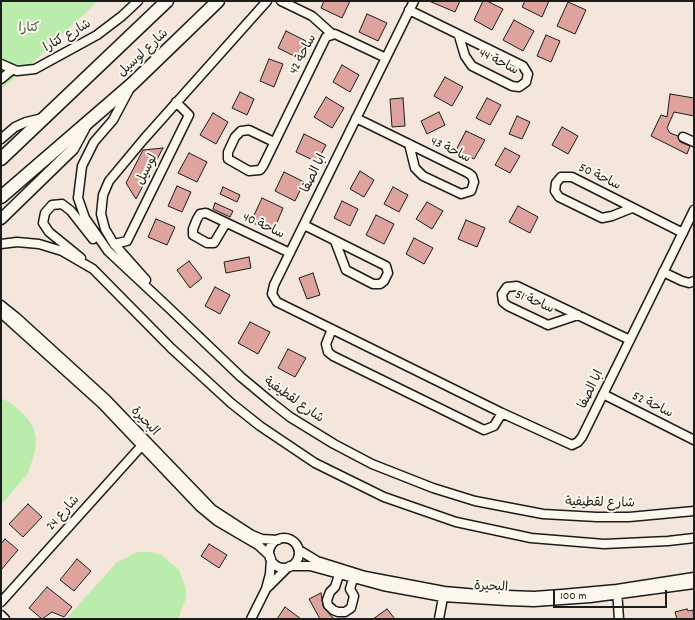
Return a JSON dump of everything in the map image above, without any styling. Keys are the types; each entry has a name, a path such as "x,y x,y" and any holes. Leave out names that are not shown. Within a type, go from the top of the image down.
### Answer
{"highway":[{"name":"شارع لوسيل","path":"1,159 167,1"},
{"name":"شارع لوسيل","path":"1,197 132,84 218,1"}],"main road":[{"name":"شارع لوسيل","path":"1,219 72,149 86,123"}],"street":[{"name":"شارع كتارا","path":"1,64 12,70 34,70 97,35 122,16 138,1"},
{"name":"لوسيل","path":"169,308 114,244 105,228 101,214 101,203 109,181 176,102 267,1"},
{"path":"281,1 312,16 332,34"},
{"name":"ابا الصفا","path":"414,1 272,290 273,298 281,304 502,413 572,445 581,440 694,210"},
{"name":"ساحة 44","path":"409,10 459,36 523,66 528,74 526,82 519,87 512,86 472,66 465,56 459,36"},
{"name":"ساحة 42","path":"274,142 249,130 241,131 235,137 228,152 228,159 249,171 256,172 263,166 324,40 332,34 386,58"},
{"path":"1,79 12,70"},
{"name":"شارع لقطيفية","path":"132,84 113,120 90,148 82,166 79,182 80,206 92,229 108,252 241,377 290,417 348,452 407,478 475,501 543,514 593,517 629,517 694,511"},
{"name":"لوسيل","path":"114,244 127,241 189,115 176,102"},
{"name":"شارع لوسيل","path":"1,139 15,127 45,118"},
{"name":"ساحة 43","path":"356,118 409,144 468,173 472,176 474,182 470,191 461,194 418,172 412,161 409,144"},
{"path":"683,137 694,142"},
{"name":"ساحة 50","path":"632,208 612,216 602,218 559,197 555,191 556,183 561,177 572,177 682,233"},
{"path":"108,252 86,232 67,207 57,204 48,208 43,218 46,228 93,269 171,348 231,403 260,426 312,462 369,491 414,509 450,521 494,532 531,538 611,544 694,538"},
{"name":"ساحة 40","path":"226,223 290,253"},
{"path":"304,225 386,266 388,273 384,281 380,284 373,284 346,270 335,241"},
{"path":"1,244 17,242 40,244 62,251 93,269"},
{"path":"663,272 682,281 689,283 694,281"},
{"name":"ساحة 51","path":"578,315 548,325 508,306 503,302 502,294 507,287 517,286 578,315 630,340"},
{"name":"البحيرة","path":"1,305 106,399 143,443"},
{"name":"البحيرة","path":"1,312 143,443 213,514 258,546 270,558"},
{"path":"332,329 326,340 328,352 400,389 484,430 492,428 502,413"},
{"name":"ساحة 52","path":"603,394 693,437"},
{"name":"شارع 24","path":"1,602 143,443"},
{"name":"البحيرة","path":"213,514 252,535 262,539 278,540"},
{"path":"251,619 266,589 270,574 271,547 278,540 284,538 291,540 296,544 299,550 297,560 266,589"},
{"name":"البحيرة","path":"299,550 317,561 355,577"},
{"path":"270,558 278,566 289,567"},
{"name":"البحيرة","path":"289,567 310,566 339,575 443,594 529,599 694,584"},
{"path":"339,575 336,587 330,592 327,600 328,605 338,612 345,612 350,608 354,596 350,589 355,577"},
{"name":"البحيرة","path":"617,592 694,578"},
{"path":"617,592 619,619"},
{"path":"439,619 443,594"},
{"path":"1,615 5,619"}],"green space":[{"name":"كتارا","path":"1,1 98,1 29,66 1,89"},
{"path":"1,398 11,403 28,419 34,429 36,440 35,452 28,473 1,505"},
{"path":"137,552 150,552 162,555 179,570 186,589 186,598 178,619 66,619 117,562"}],"building":[{"path":"324,1 350,1 342,18 321,8"},
{"path":"429,1 460,1 455,12"},
{"path":"483,1 487,1 503,9 492,30 474,20"},
{"path":"525,1 549,1 542,17 522,7"},
{"path":"568,2 586,10 575,34 557,26"},
{"path":"367,14 387,23 378,41 359,32"},
{"path":"514,20 534,31 523,51 503,40"},
{"path":"286,31 306,41 298,58 278,48"},
{"path":"546,35 560,41 551,62 537,56"},
{"path":"269,59 283,64 274,87 260,81"},
{"path":"342,65 359,75 350,92 333,82"},
{"path":"445,77 463,87 452,106 434,96"},
{"path":"240,92 254,99 247,115 232,108"},
{"path":"670,94 694,98 694,116 674,112 667,128 670,133 678,136 680,142 690,146 687,154 651,136 661,115 667,117"},
{"path":"326,97 344,108 332,128 314,117"},
{"path":"403,98 405,126 392,127 390,99"},
{"path":"487,98 501,105 490,125 476,118"},
{"path":"439,112 445,125 427,134 421,121"},
{"path":"213,113 228,122 216,144 200,135"},
{"path":"517,116 530,122 522,139 509,134"},
{"path":"562,127 578,136 568,154 552,145"},
{"path":"466,131 485,140 474,159 456,150"},
{"path":"304,134 326,145 317,162 296,152"},
{"path":"163,148 136,199 126,183 143,150"},
{"path":"505,148 520,156 510,173 495,165"},
{"path":"189,153 207,162 197,182 178,173"},
{"path":"360,171 374,180 364,197 350,189"},
{"path":"284,172 304,182 295,201 275,191"},
{"path":"177,186 191,192 182,212 168,206"},
{"path":"223,187 240,195 237,202 220,194"},
{"path":"393,187 408,195 399,212 384,204"},
{"path":"262,198 283,208 273,232 251,222"},
{"path":"342,201 358,209 350,226 334,218"},
{"path":"427,202 443,211 432,229 416,219"},
{"path":"215,203 233,211 230,217 213,209"},
{"path":"518,206 538,217 530,233 509,222"},
{"path":"376,215 394,224 384,244 366,235"},
{"path":"156,219 175,227 167,245 148,237"},
{"path":"466,220 485,228 477,247 458,239"},
{"path":"414,238 433,248 424,264 406,254"},
{"path":"249,257 251,268 226,273 224,262"},
{"path":"189,261 202,278 190,288 177,270"},
{"path":"313,273 320,295 307,299 299,278"},
{"path":"215,287 230,295 220,314 205,306"},
{"path":"250,322 270,332 258,354 238,343"},
{"path":"288,349 306,358 295,377 278,368"},
{"path":"28,504 42,517 23,537 9,524"},
{"path":"5,539 18,550 1,570 1,544"},
{"path":"209,544 227,555 219,568 201,556"},
{"path":"77,559 91,571 74,591 60,580"},
{"path":"47,587 72,607 64,617 52,612 42,619 29,608"},
{"path":"321,593 323,606 334,619 320,619 309,599"},
{"path":"285,607 301,619 277,619"},
{"path":"387,609 395,619 373,619"},
{"path":"687,609 688,611 693,610 694,619 677,619 675,612"}]}
